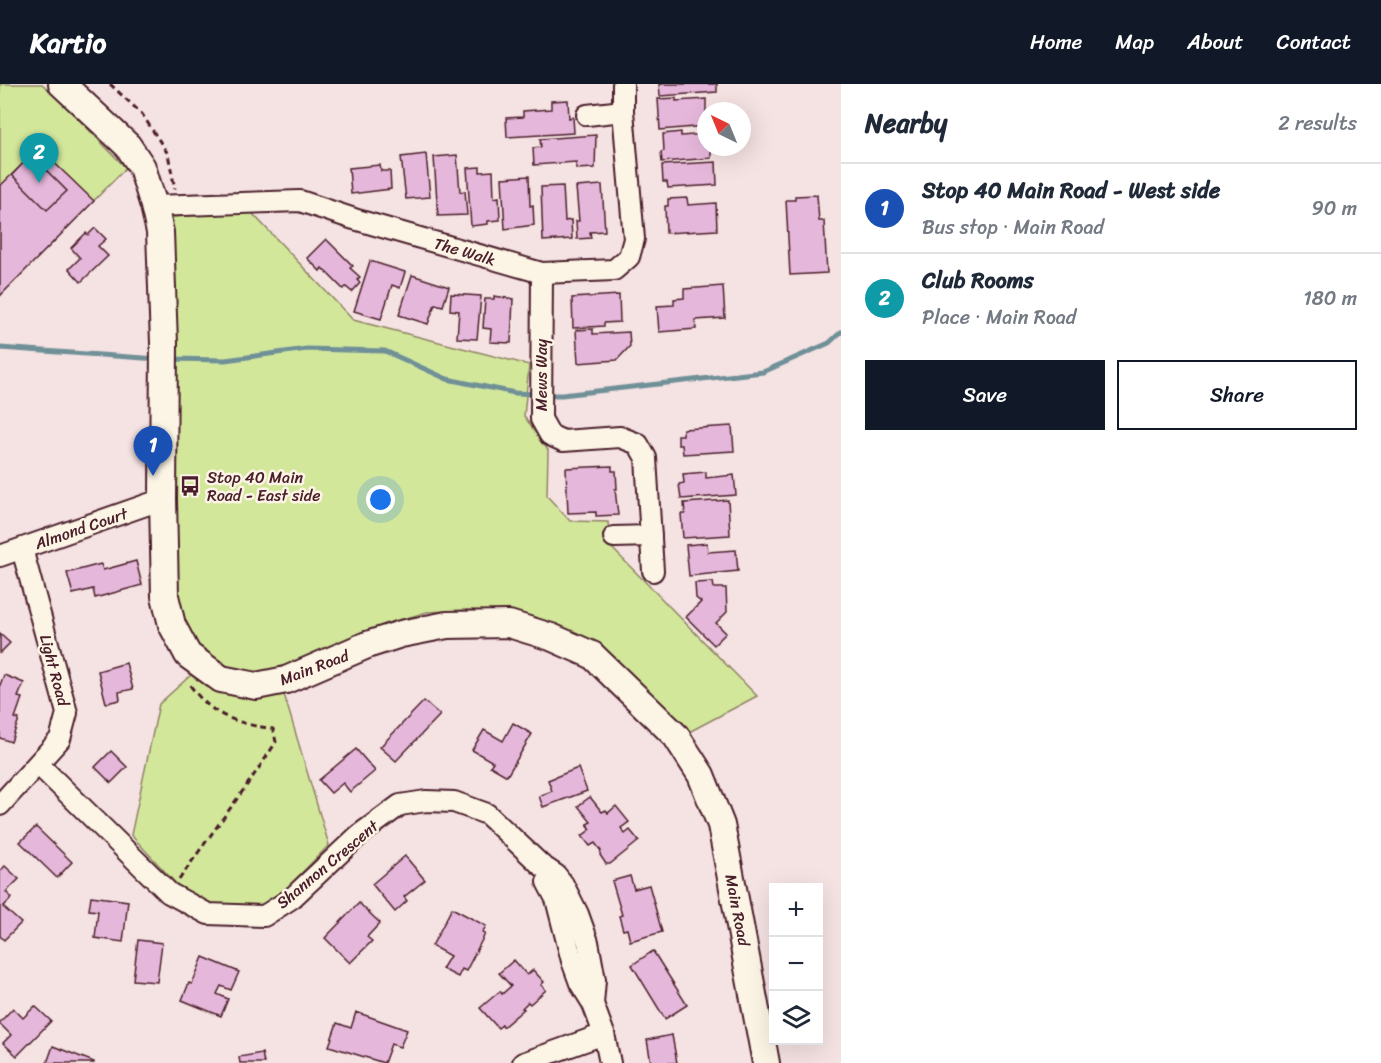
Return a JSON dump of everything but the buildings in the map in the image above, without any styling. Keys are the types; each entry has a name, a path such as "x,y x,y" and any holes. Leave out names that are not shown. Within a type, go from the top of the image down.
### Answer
{"main road":[{"name":"Main Road","path":"62,84 128,146 166,206 160,232 164,359 165,596 172,625 188,655 221,680 256,686 286,680 367,645 401,634 447,625 509,624 551,636 592,655 676,736 701,775 721,825 766,1063"}],"street":[{"name":"The Walk","path":"166,206 300,201 354,219 542,273 614,270 629,257 634,239 622,84"},
{"path":"586,115 623,111"},
{"name":"Mews Way","path":"542,273 541,419 550,435 563,441 620,437 638,444 646,458 652,571"},
{"name":"Almond Court","path":"0,556 163,500"},
{"path":"614,537 651,536"},
{"name":"Light Road","path":"0,805 60,739 67,712 21,549"},
{"name":"Shannon Crescent","path":"38,764 170,893 208,914 264,916 292,898 359,835 400,805 426,801 454,802 487,814 541,865 556,875 578,914 588,942 596,980 593,1004 610,1063"},
{"path":"523,1063 603,1034"}],"path":[{"path":"110,84 142,114 168,154 166,206"},
{"path":"170,893 213,830 249,785 276,741 273,729 248,725 211,710 195,693 183,675"}],"green space":[{"path":"0,84 42,84 126,168 0,296"},
{"path":"251,212 353,320 529,365 524,416 548,450 547,496 570,521 608,522 609,545 757,696 689,732 600,644 560,627 517,613 468,610 427,612 386,624 302,663 254,675 227,669 201,649 182,624 174,593 172,217"},
{"path":"191,675 216,692 249,697 283,691 329,845 284,891 263,905 210,906 182,890 131,835 159,704"}],"waterway":[{"path":"546,395 763,372 829,343 841,332"},
{"path":"0,348 158,359"},
{"path":"170,359 225,360 307,349 385,351 447,379 515,393 537,394"}],"place":[{"name":"Club Rooms","path":"39,183"},
{"name":"Stop 40 Main Road - West side","path":"153,476"},
{"name":"Stop 40 Main Road - East side","path":"190,486"}]}
